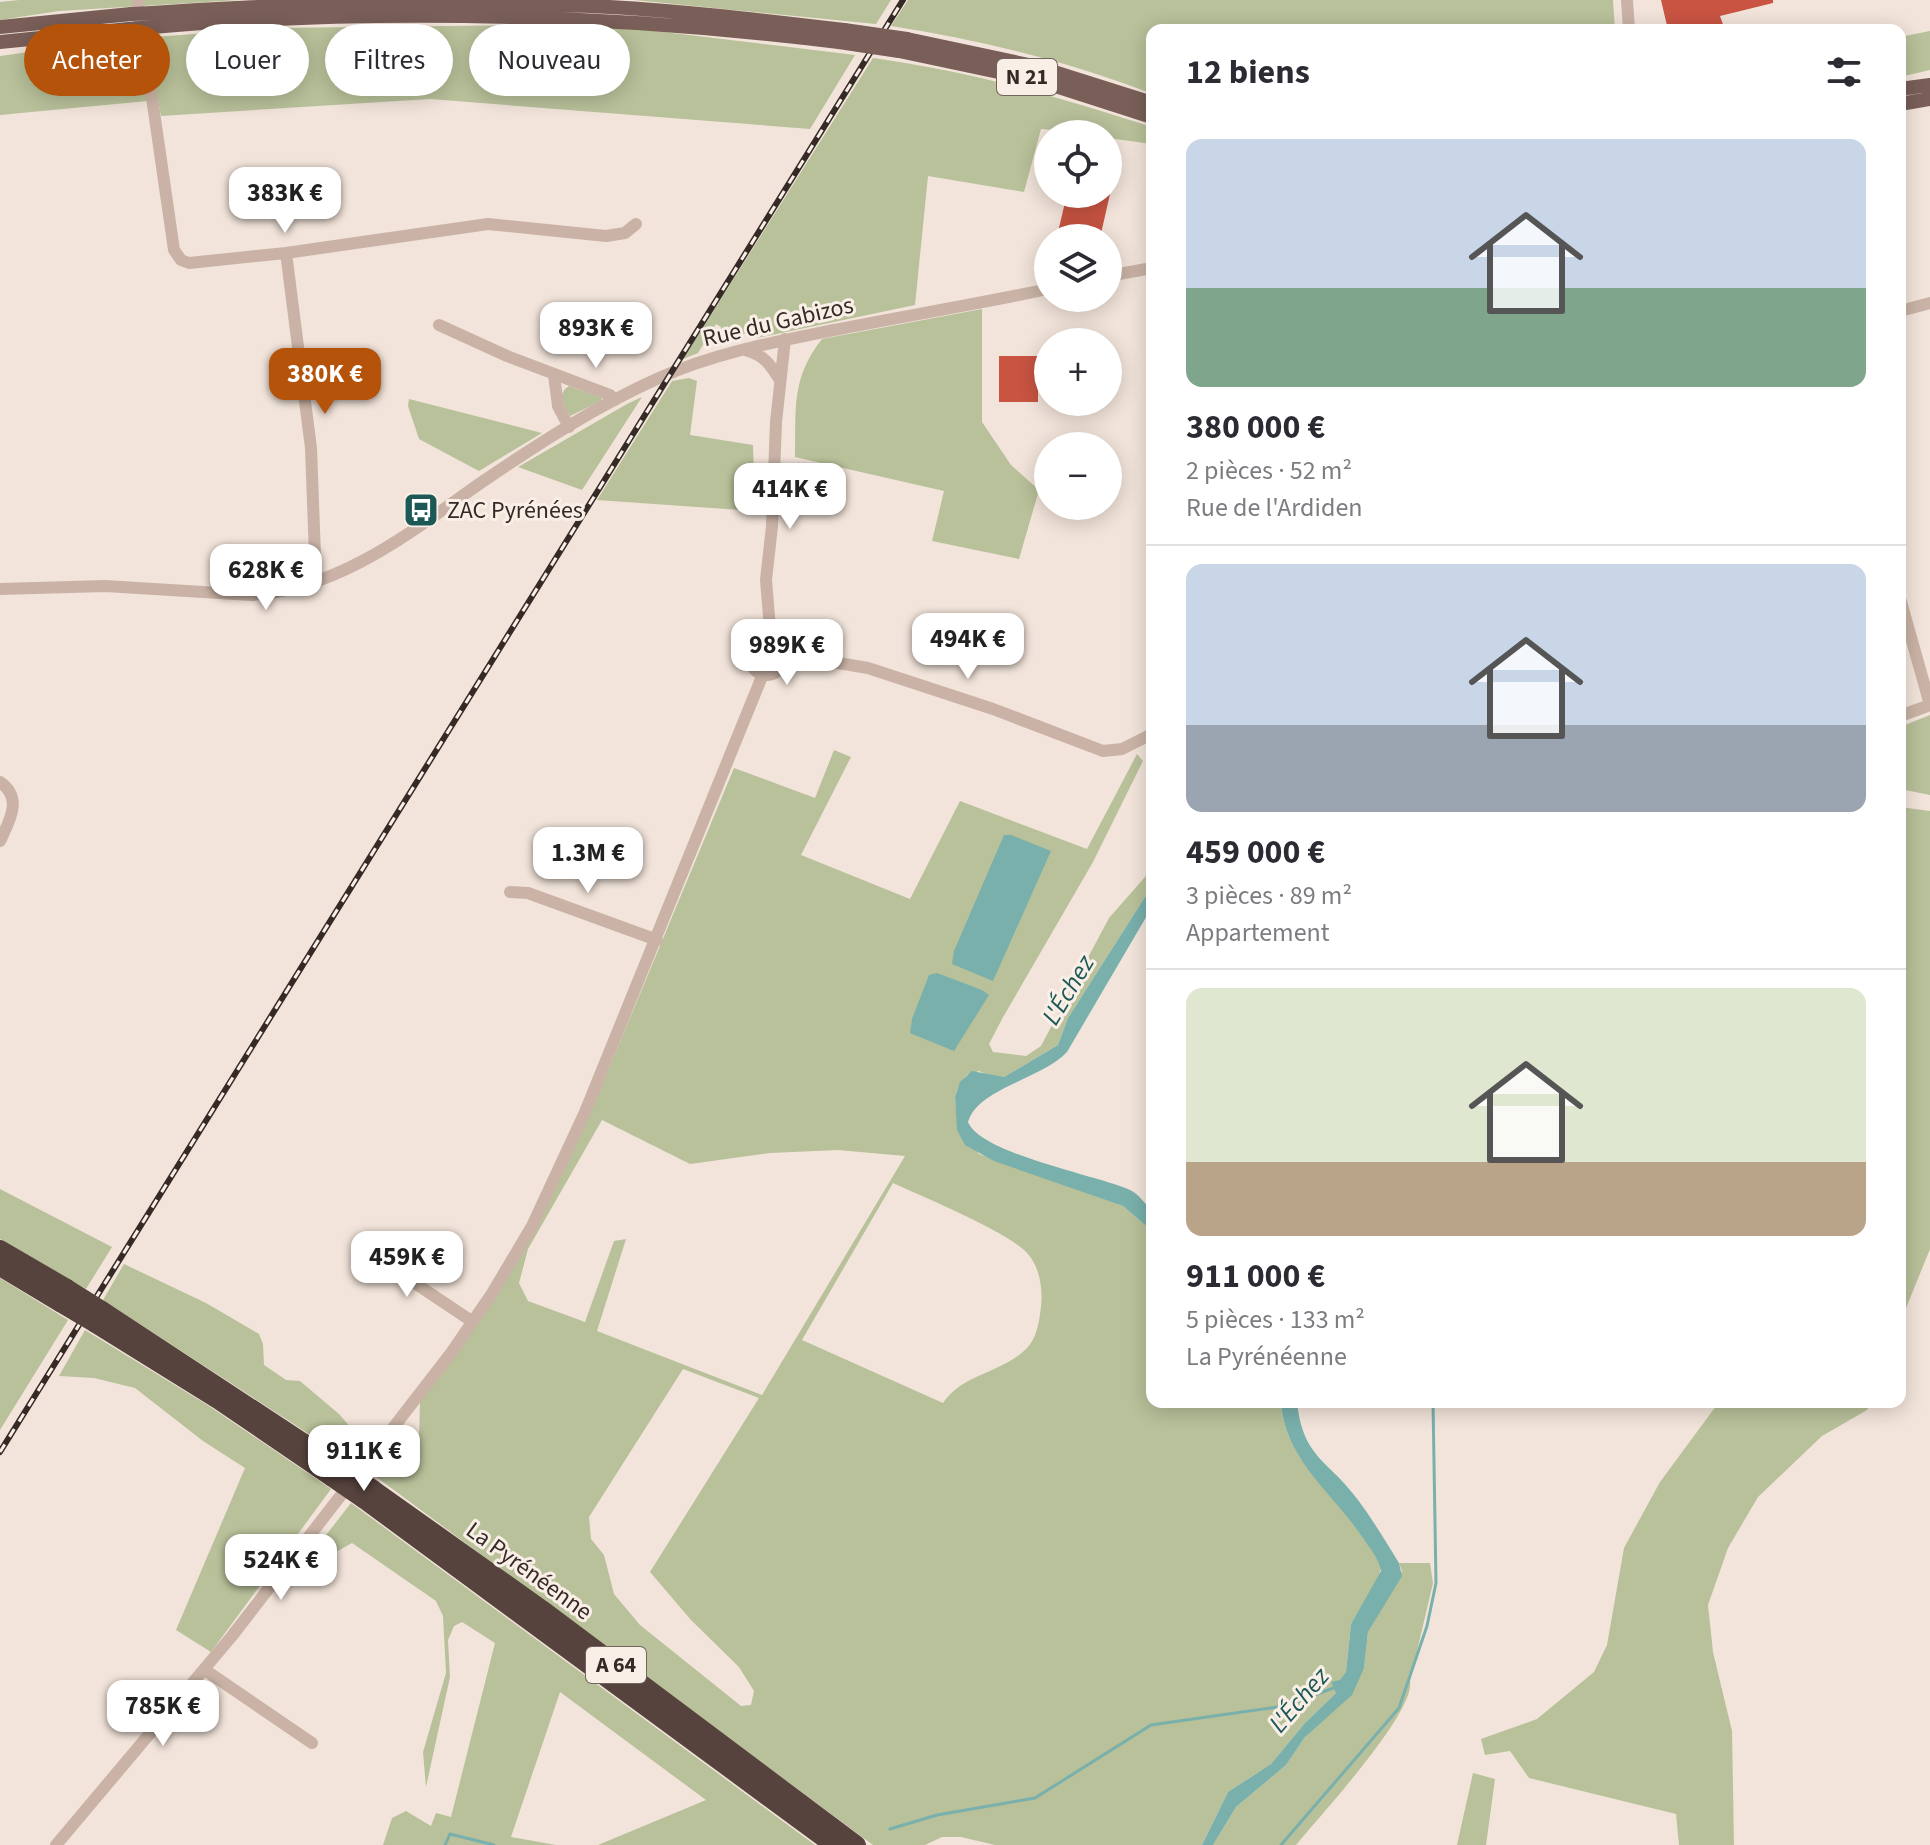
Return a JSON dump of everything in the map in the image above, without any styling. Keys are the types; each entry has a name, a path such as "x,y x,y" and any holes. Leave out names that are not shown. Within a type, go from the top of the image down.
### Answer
{"highway":[{"name":"La Pyrénéenne","path":"0,1249 218,1400 336,1472 542,1609 857,1845"},
{"name":"La Pyrénéenne","path":"0,1267 63,1295"},
{"name":"La Pyrénéenne","path":"368,1494 833,1845"}],"main road":[{"name":"N 21","path":"0,27 130,22 363,3 543,4 676,12 1038,67 1146,101"},
{"name":"N 21","path":"0,42 130,22"},
{"name":"N 21","path":"903,45 1037,80 1146,115"},
{"path":"1906,88 1930,85"},
{"path":"1906,103 1930,99"}],"street":[{"path":"138,0 141,54 151,91 176,256 189,263 286,253 488,224 606,236 625,233 636,224"},
{"path":"1627,0 1629,24"},
{"path":"286,253 311,448 316,583"},
{"path":"1122,274 1146,269"},
{"name":"Rue du Gabizos","path":"0,589 105,586 252,595 316,583 382,551 569,427 663,376 742,349 785,339 1034,292"},
{"path":"1906,309 1930,303"},
{"path":"439,325 554,375 610,395 615,400"},
{"path":"771,641 766,580 785,339"},
{"path":"742,349 769,361 780,380"},
{"path":"554,375 558,406 569,427"},
{"path":"1906,619 1930,705 1906,714"},
{"path":"777,643 784,654 782,667 777,672 763,674 753,667 751,654 758,644 777,643"},
{"path":"784,654 881,672 993,709 1103,751 1122,749 1146,737"},
{"path":"56,1845 205,1670 473,1322 532,1226 585,1112 657,940 763,674"},
{"path":"0,782 9,790 13,805 12,815 0,841"},
{"path":"510,892 528,893 657,940"},
{"path":"361,1247 473,1322"},
{"path":"205,1670 312,1743"}],"green space":[{"path":"239,0 59,11 0,20 0,2"},
{"path":"634,0 891,0 876,24"},
{"path":"908,0 1613,0 1615,24 1146,24 1146,92 1088,71 1023,53 891,26"},
{"path":"453,26 469,26 469,96 630,96 630,29 855,55 810,129 430,99 161,116 158,100 0,115 0,56 24,53 24,96 170,96 170,36 186,35 186,96 309,96 309,28 325,27 325,96 453,96"},
{"path":"1930,31 1930,70 1906,76 1906,36"},
{"path":"873,58 909,63 1049,95 1146,125 1146,143 1122,140 1122,120 1034,120 1034,155 1024,192 928,176 915,305 757,338 742,333 720,335 721,327 716,324 698,353 683,359"},
{"path":"982,309 982,422 1011,465 1034,486 1034,507 1019,559 932,541 944,491 795,457 800,381 822,339"},
{"path":"689,378 697,381 690,435 753,445 755,511 597,500 672,381"},
{"path":"569,386 602,398 601,401 570,416 562,396"},
{"path":"642,397 582,490 518,467 627,404"},
{"path":"409,399 542,433 479,471 419,439 408,406"},
{"path":"1930,715 1930,795 1906,790 1906,725"},
{"path":"834,750 851,757 801,855 910,899 960,801 1087,849 1137,754 1143,761 1093,862 989,1044 993,1052 1026,1056 1041,1046 1109,918 1146,876 1146,895 1068,1018 1058,1045 1004,1077 995,1078 979,1071 967,1075 959,1085 955,1105 962,1125 979,1154 1123,1206 1146,1226 1146,1408 1282,1408 1295,1449 1357,1525 1381,1567 1379,1576 1351,1624 1346,1672 1336,1693 1305,1723 1271,1764 1228,1792 1202,1845 995,1845 961,1837 942,1837 925,1845 873,1845 375,1476 385,1467 400,1470 419,1441 420,1401 497,1295 590,1114 734,768 815,798","holes":["602,1120 690,1164 770,1153 838,1150 905,1156 762,1395 597,1331 626,1239 614,1241 585,1322 528,1301 519,1283 528,1249","893,1183 965,1216 1018,1245 1028,1254 1038,1272 1041,1307 1032,1342 1014,1359 960,1386 943,1403 802,1340","683,1369 759,1398 650,1572 691,1620 739,1667 754,1691 751,1705 741,1706 640,1625 614,1594 604,1555 591,1539 589,1517"]},
{"path":"1906,808 1930,811 1930,1249 1906,1308"},
{"path":"0,1189 112,1247 86,1289 0,1239"},
{"path":"124,1264 206,1303 259,1334 264,1365 286,1380 300,1381 352,1429 361,1450 352,1462 103,1300"},
{"path":"0,1278 68,1320 0,1430"},
{"path":"85,1330 209,1406 331,1489 211,1652 176,1630 245,1468 203,1441 135,1388 94,1378 59,1376"},
{"path":"1715,1408 1868,1408 1822,1436 1758,1497 1728,1548 1708,1605 1713,1652 1732,1731 1734,1845 1679,1845 1676,1814 1529,1778 1510,1751 1485,1755 1481,1739 1537,1719 1594,1672 1607,1645 1624,1548 1660,1482"},
{"path":"351,1503 815,1845 598,1845 706,1800 560,1692 511,1837 556,1845 383,1845 392,1818 406,1811 431,1826 436,1813 451,1817 495,1643 462,1622 454,1626 448,1640 450,1677 426,1787 423,1752 446,1673 443,1616 436,1601 352,1543 309,1567 302,1566"},
{"path":"1399,1563 1430,1563 1433,1583 1408,1696 1398,1716 1296,1845 1213,1845 1236,1807 1286,1765 1305,1737 1364,1668 1368,1632 1402,1571"},
{"path":"1473,1773 1495,1779 1486,1845 1457,1845"}],"water":[{"path":"1004,835 1051,851 993,981 952,964 954,951"},
{"path":"1146,895 1146,917 1067,1052 1042,1070 984,1101 974,1110 968,1122 977,1133 1016,1154 1133,1192 1146,1205 1146,1226 1123,1206 994,1161 965,1145 957,1130 955,1097 960,1082 972,1071 1004,1077 1058,1045 1068,1018"},
{"path":"937,973 989,995 954,1051 910,1033 912,1019 929,975"},
{"path":"1282,1408 1298,1408 1311,1448 1364,1508 1399,1563 1402,1576 1368,1632 1364,1668 1352,1695 1305,1737 1286,1765 1236,1807 1213,1845 1202,1845 1228,1792 1271,1764 1305,1723 1336,1693 1331,1682 1340,1680 1346,1672 1351,1624 1381,1571 1363,1538 1312,1475 1291,1441"}],"building":[{"path":"1661,0 1773,0 1773,3 1720,16 1723,24 1667,24"},
{"path":"1064,208 1107,208 1103,224 1060,224"},
{"path":"999,356 1034,356 1034,402 999,402"}],"waterway":[{"path":"1281,1845 1399,1708 1427,1626 1436,1583 1433,1408"},
{"name":"L'Échez","path":"890,1829 937,1815 1035,1798 1151,1725 1285,1706 1336,1687"},
{"path":"445,1845 450,1834 494,1845"}],"railway":[{"path":"0,1452 903,0"}],"place":[{"name":"ZAC Pyrénées","path":"421,510"}]}
